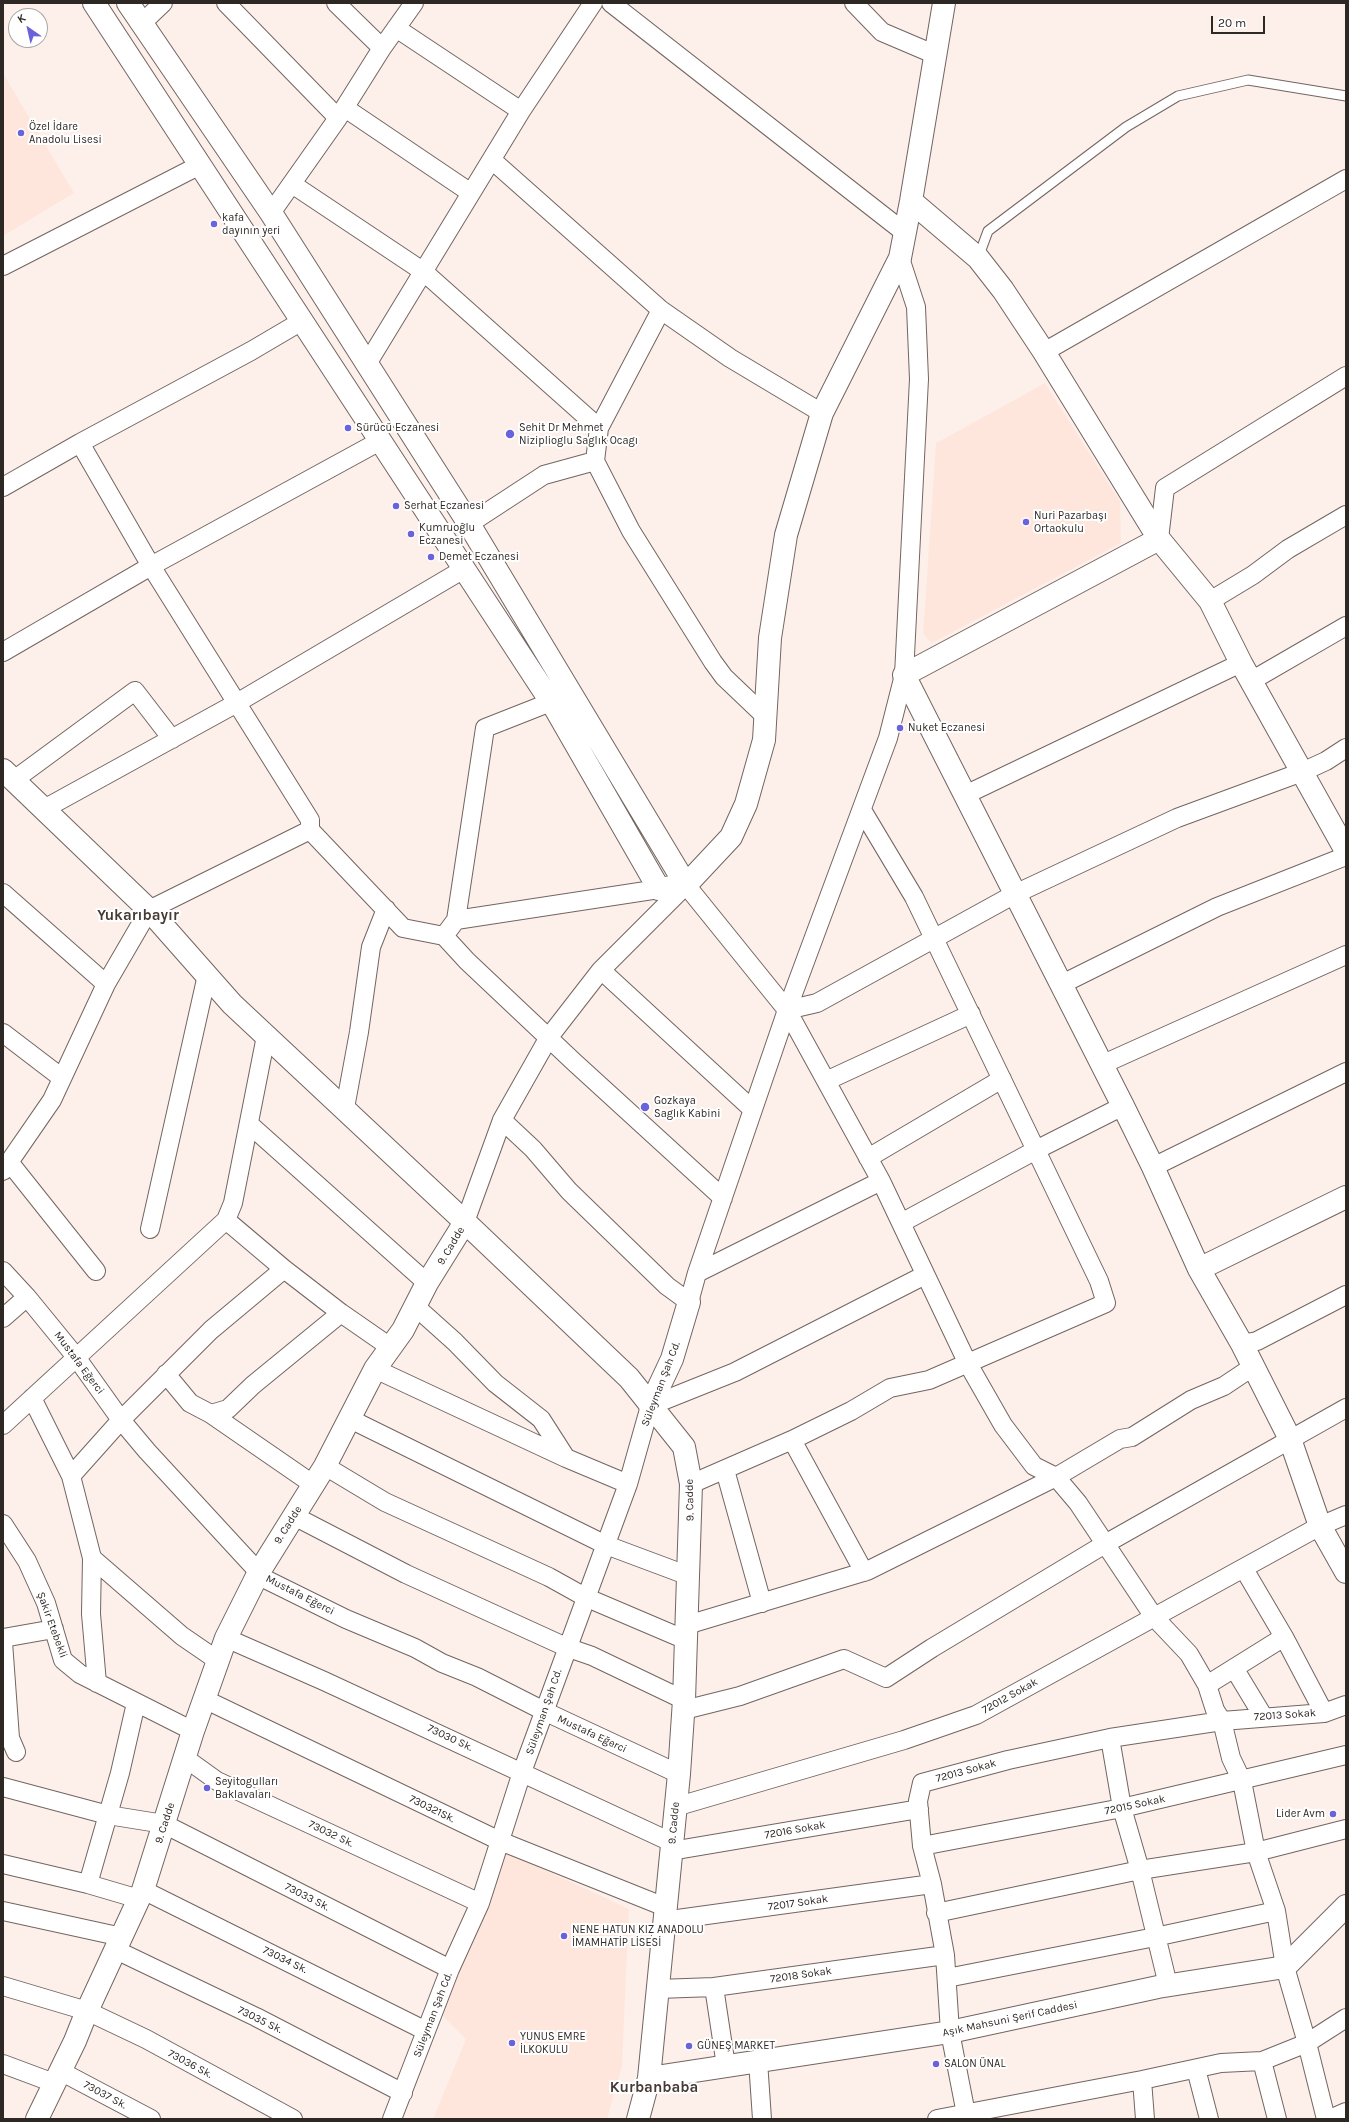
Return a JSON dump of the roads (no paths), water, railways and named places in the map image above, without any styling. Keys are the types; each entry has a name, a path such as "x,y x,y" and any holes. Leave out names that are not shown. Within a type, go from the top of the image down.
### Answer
{"street":[{"path":"94,3 551,702 659,889"},
{"path":"128,3 270,213 469,524 686,885 787,1010 881,1181 967,1362 1003,1425 1034,1466 1056,1477 1078,1503 1154,1617 1189,1654 1207,1685 1215,1710 1222,1721 1231,1758 1242,1781 1256,1852 1276,1911 1285,1967 1307,2042 1326,2119"},
{"path":"142,23 163,3"},
{"path":"226,3 342,113 471,193"},
{"path":"336,3 382,48"},
{"path":"270,213 342,113 382,48 414,3"},
{"path":"367,364 521,112 593,3"},
{"path":"611,3 904,232"},
{"path":"854,3 882,32 936,55"},
{"path":"172,739 135,691 8,775 149,910 232,1004 345,1108 465,1222 502,1120 549,1037 601,970 686,885 731,837 746,804 764,740 770,638 783,550 822,413 900,258 904,232 912,201 944,3"},
{"path":"396,28 521,112"},
{"path":"492,160 661,310 730,358 822,413"},
{"path":"3,266 200,165"},
{"path":"1044,352 1346,179"},
{"path":"292,184 424,272 600,428"},
{"path":"912,201 978,258 1003,290 1044,352 1159,539 1210,601 1246,672 1346,851"},
{"path":"502,1120 533,1149 569,1191 667,1286 689,1302 697,1273 752,1109 787,1010 888,738 904,675 919,379 916,306 900,258"},
{"path":"661,310 600,428 595,460 630,531 713,662 724,677 766,717"},
{"path":"3,487 80,443 251,351 302,321"},
{"path":"1159,539 1165,488 1346,376"},
{"path":"3,652 150,566 380,441"},
{"path":"80,443 150,566 235,704 310,820 310,830 403,928 444,936 467,961 574,1062 723,1198"},
{"path":"469,524 544,475 595,460"},
{"path":"1210,601 1253,575 1288,550 1346,515"},
{"path":"904,675 1159,539"},
{"path":"44,809 235,704 464,569"},
{"path":"965,795 1246,672 1346,626"},
{"path":"904,675 1123,1106 1199,1269 1254,1366 1290,1439 1320,1526 1346,1572"},
{"path":"444,936 456,920 485,728 551,702"},
{"path":"787,1010 817,1003 1015,894 1177,818 1302,772 1326,761 1346,748"},
{"path":"691,1484 792,1440 890,1388 930,1380 967,1362 1106,1303 1099,1281 914,897 862,810"},
{"path":"96,1271 7,1167 52,1100 106,984 149,910 310,830"},
{"path":"1062,984 1217,908 1346,856"},
{"path":"456,920 686,885"},
{"path":"3,893 106,984"},
{"path":"345,1108 359,1032 372,947 386,909"},
{"path":"1101,1064 1346,955"},
{"path":"601,970 752,1109"},
{"path":"150,1228 206,975"},
{"path":"826,1081 971,1014"},
{"path":"3,1033 62,1078"},
{"path":"3,1425 226,1220 233,1203 266,1036"},
{"path":"1153,1168 1346,1072"},
{"path":"868,1158 1002,1079"},
{"path":"901,1223 1036,1150 1123,1106"},
{"path":"249,1124 427,1283"},
{"path":"697,1273 881,1181"},
{"path":"1199,1269 1346,1197"},
{"path":"226,1220 284,1269 340,1313 390,1347"},
{"name":"9. Cadde","path":"37,2119 75,2041 87,2011 141,1894 193,1731 226,1638 259,1572 325,1466 375,1369 403,1330 427,1283 465,1222 629,1378 684,1447 691,1484 684,1705 679,1774 649,2078 638,2119"},
{"path":"71,1476 121,1420 211,1330 284,1269"},
{"name":"Mustafa Eğerci","path":"3,1271 27,1297 76,1357 121,1420 147,1451 265,1579 346,1619 415,1648 442,1663 477,1677 546,1712 679,1774"},
{"path":"650,1406 735,1372 925,1274"},
{"path":"1242,1344 1257,1341 1346,1295"},
{"path":"3,1318 27,1297"},
{"name":"Süleyman Şah Cd.","path":"392,2119 450,1969 480,1903 522,1772 546,1712 566,1647 628,1484 650,1406 672,1359 689,1302"},
{"path":"416,1307 455,1342 495,1383 541,1419 566,1458"},
{"path":"212,1414 228,1409 340,1313"},
{"path":"325,1466 385,1502 524,1565 585,1596 687,1633 762,1603 864,1572 1056,1477 1120,1439 1132,1437 1191,1400 1224,1386 1254,1366"},
{"path":"375,1369 566,1458 628,1484"},
{"path":"166,1374 190,1403 212,1414 314,1485"},
{"path":"32,1398 71,1476 92,1558 91,1614 97,1683"},
{"path":"294,1516 406,1574 566,1647 592,1656 684,1705 740,1696 844,1659 886,1678 932,1648 1105,1544 1346,1408"},
{"path":"350,1419 606,1545 689,1576"},
{"path":"792,1440 864,1572"},
{"path":"724,1470 762,1603"},
{"name":"72012 Sokak","path":"675,1807 904,1740 976,1715 1320,1526 1346,1515"},
{"name":"Şakir Etebekli","path":"3,1524 27,1561 46,1603 63,1660 80,1674 193,1731"},
{"path":"92,1558 182,1636 217,1660"},
{"path":"1244,1569 1284,1637 1324,1713"},
{"path":"3,1638 54,1629"},
{"path":"1207,1685 1284,1637"},
{"name":"73030 Sk.","path":"226,1638 522,1772 671,1846"},
{"path":"3,1642 10,1738 16,1752"},
{"path":"1234,1668 1263,1716"},
{"name":"730321Sk.","path":"204,1699 500,1841 664,1914"},
{"path":"88,1884 120,1773 136,1703"},
{"name":"72013 Sokak","path":"966,2116 950,2032 948,1978 945,1955 936,1914 932,1884 922,1846 920,1809 918,1801 922,1783 1008,1760 1110,1738 1263,1716 1324,1713 1346,1705"},
{"path":"1110,1738 1122,1808 1140,1870 1168,1985"},
{"name":"72015 Sokak","path":"922,1846 1122,1808 1242,1781 1346,1755"},
{"name":"73032 Sk.","path":"185,1758 217,1781 480,1903"},
{"name":"73033 Sk.","path":"3,1787 108,1816 164,1824 450,1969"},
{"name":"72016 Sokak","path":"671,1846 920,1809"},
{"path":"936,1914 1140,1870 1256,1852 1346,1829"},
{"name":"73034 Sk.","path":"3,1864 88,1884 141,1894 426,2030"},
{"name":"72017 Sokak","path":"664,1914 932,1884"},
{"path":"1285,1967 1346,1906"},
{"name":"73035 Sk.","path":"3,1911 119,1944 403,2093"},
{"path":"948,1978 1156,1937 1276,1911"},
{"name":"72018 Sokak","path":"658,1989 714,1987 945,1955"},
{"name":"Aşık Mahsuni Şerif Caddesi","path":"649,2078 950,2032 1168,1985 1285,1967"},
{"name":"73036 Sk.","path":"3,1986 87,2011 146,2039 293,2119"},
{"path":"714,1987 726,2066"},
{"path":"937,2119 966,2116 1196,2069 1221,2062 1262,2060 1307,2042 1346,2018"},
{"path":"1262,2060 1277,2119"},
{"path":"758,2061 762,2119"},
{"name":"73037 Sk.","path":"3,2064 57,2077 151,2119"},
{"path":"1196,2069 1209,2119"},
{"path":"1142,2080 1145,2119"},
{"path":"1330,2119 1346,2112"}],"lane":[{"path":"978,258 988,231 1126,127 1178,96 1248,80 1346,96"}],"place":[{"name":"Özel İdare Anadolu Lisesi","path":"21,133"},
{"name":"kafa dayının yeri","path":"214,224"},
{"name":"Sürücü Eczanesi","path":"348,428"},
{"name":"Sehit Dr Mehmet Niziplioglu Saglık Ocagı","path":"510,434"},
{"name":"Serhat Eczanesi","path":"396,506"},
{"name":"Nuri Pazarbaşı Ortaokulu","path":"1026,522"},
{"name":"Kumruoğlu Eczanesi","path":"411,534"},
{"name":"Demet Eczanesi","path":"431,557"},
{"name":"Nuket Eczanesi","path":"900,728"},
{"name":"Gozkaya Saglık Kabini","path":"645,1107"},
{"name":"Seyitogulları Baklavaları","path":"207,1788"},
{"name":"Lider Avm","path":"1333,1814"},
{"name":"NENE HATUN KIZ ANADOLU İMAMHATİP LİSESİ","path":"564,1936"},
{"name":"YUNUS EMRE İLKOKULU","path":"512,2043"},
{"name":"GÜNEŞ MARKET","path":"689,2046"},
{"name":"SALON ÜNAL","path":"936,2064"}],"district":[{"name":"Yukarıbayır","path":"138,916"},
{"name":"Kurbanbaba","path":"654,2088"}]}
